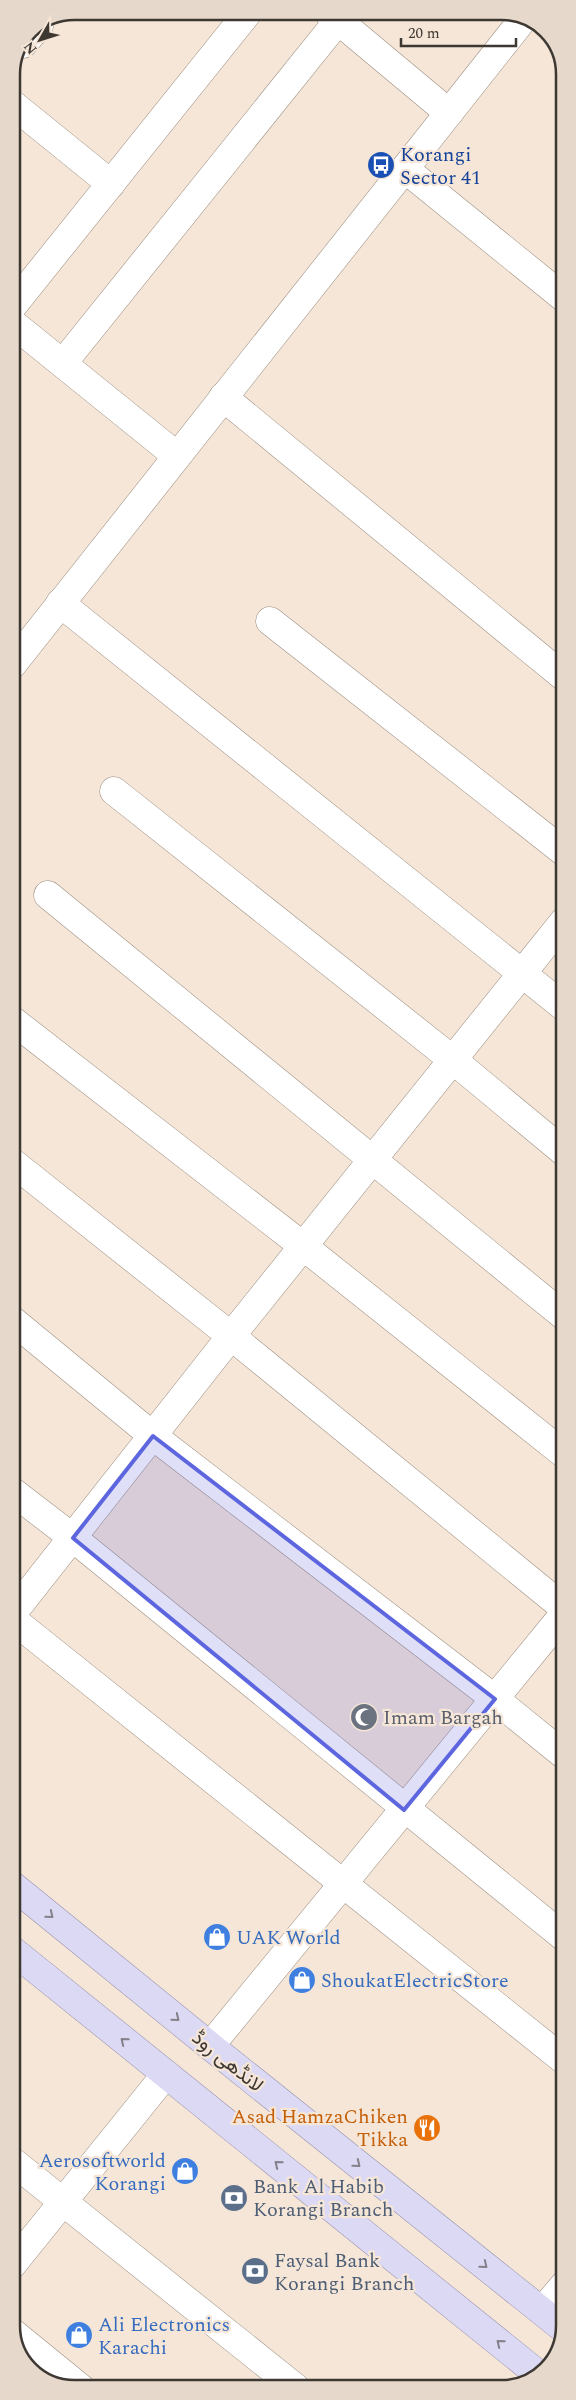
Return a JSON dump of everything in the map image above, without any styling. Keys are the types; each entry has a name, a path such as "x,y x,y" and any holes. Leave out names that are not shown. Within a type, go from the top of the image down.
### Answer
{"main road":[{"name":"لانڈھی روڈ","path":"20,1891 210,2046 556,2322"},
{"path":"20,1956 533,2370"}],"street":[{"path":"20,297 243,20"},
{"path":"62,363 332,20"},
{"path":"344,20 449,112"},
{"path":"20,655 520,23"},
{"path":"20,110 111,184"},
{"path":"405,169 556,292"},
{"path":"20,329 178,456"},
{"path":"224,398 556,670"},
{"path":"60,603 556,1001"},
{"path":"270,620 556,846"},
{"path":"114,791 453,1060 556,1145"},
{"path":"48,896 556,1309"},
{"path":"20,1604 230,1336 556,931"},
{"path":"20,1026 303,1246 556,1448"},
{"path":"20,1168 230,1336 556,1601"},
{"path":"20,1327 153,1436 495,1699 556,1749"},
{"path":"20,1497 73,1538 404,1810 556,1932"},
{"path":"210,2046 556,1624"},
{"path":"20,1625 556,2054"},
{"path":"20,2255 166,2074"},
{"path":"20,2167 286,2380"},
{"path":"542,2311 556,2295"},
{"path":"22,2340 71,2380"}],"highlighted area":[{"path":"153,1436 495,1699 404,1810 73,1538"}],"place":[{"name":"Korangi Sector 41","path":"381,165"},
{"name":"Imam Bargah","path":"364,1717"},
{"name":"UAK World","path":"217,1937"},
{"name":"ShoukatElectricStore","path":"302,1980"},
{"name":"Asad HamzaChiken Tikka","path":"427,2128"},
{"name":"Aerosoftworld Korangi","path":"185,2171"},
{"name":"Bank Al Habib Korangi Branch","path":"234,2198"},
{"name":"Faysal Bank Korangi Branch","path":"255,2271"},
{"name":"Ali Electronics Karachi","path":"79,2335"}]}
